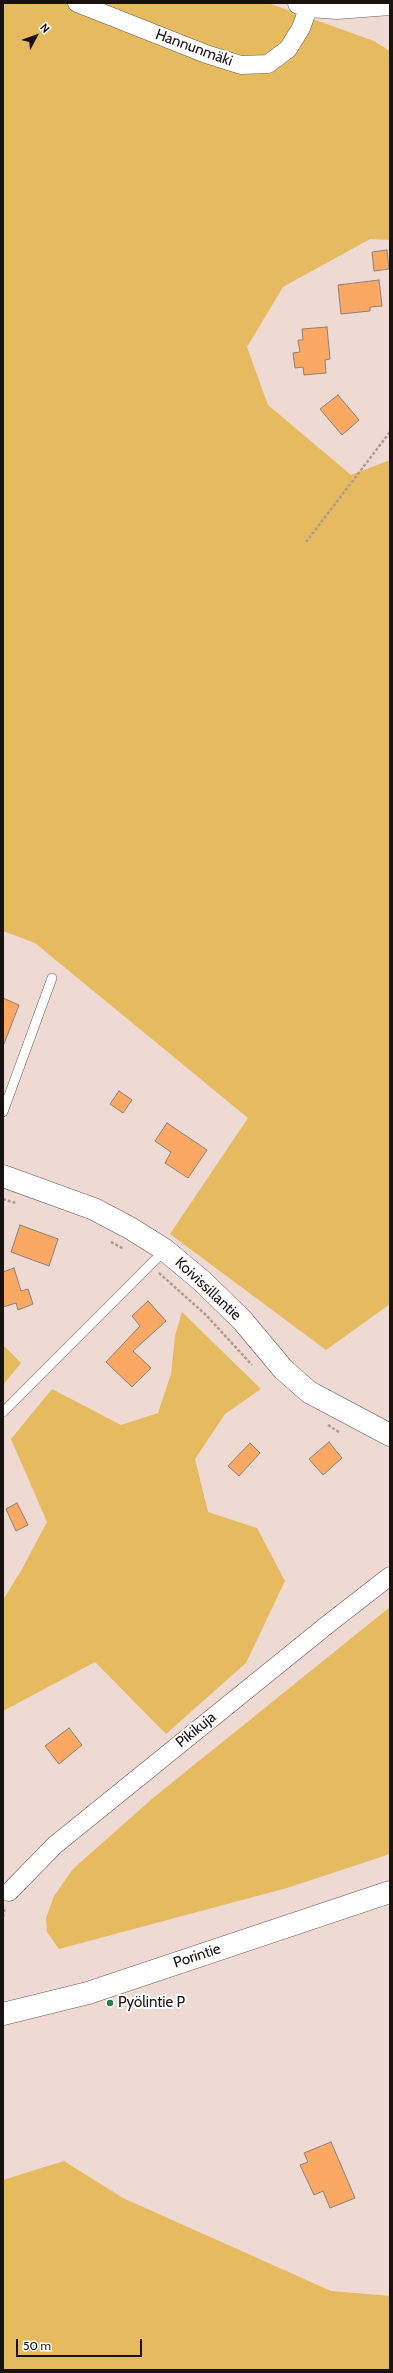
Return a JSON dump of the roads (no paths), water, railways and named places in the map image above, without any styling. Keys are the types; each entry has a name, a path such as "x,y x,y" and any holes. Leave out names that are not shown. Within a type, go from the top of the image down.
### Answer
{"main road":[{"path":"304,5 337,8 390,4"},
{"name":"Koivissillantie","path":"3,1176 94,1209 130,1228 158,1258 207,1286 242,1320 284,1369 309,1392 390,1435"},
{"name":"Porintie","path":"3,2014 88,1993 390,1892"}],"street":[{"name":"Hannunmäki","path":"77,3 206,54 241,65 268,64 288,50 301,28 304,5"},
{"name":"Pikikuja","path":"9,1892 55,1845 327,1625 390,1576"}],"lane":[{"path":"3,1112 52,978"},
{"path":"3,1412 158,1258"}],"place":[{"name":"Pyölintie P","path":"110,2003"}]}
